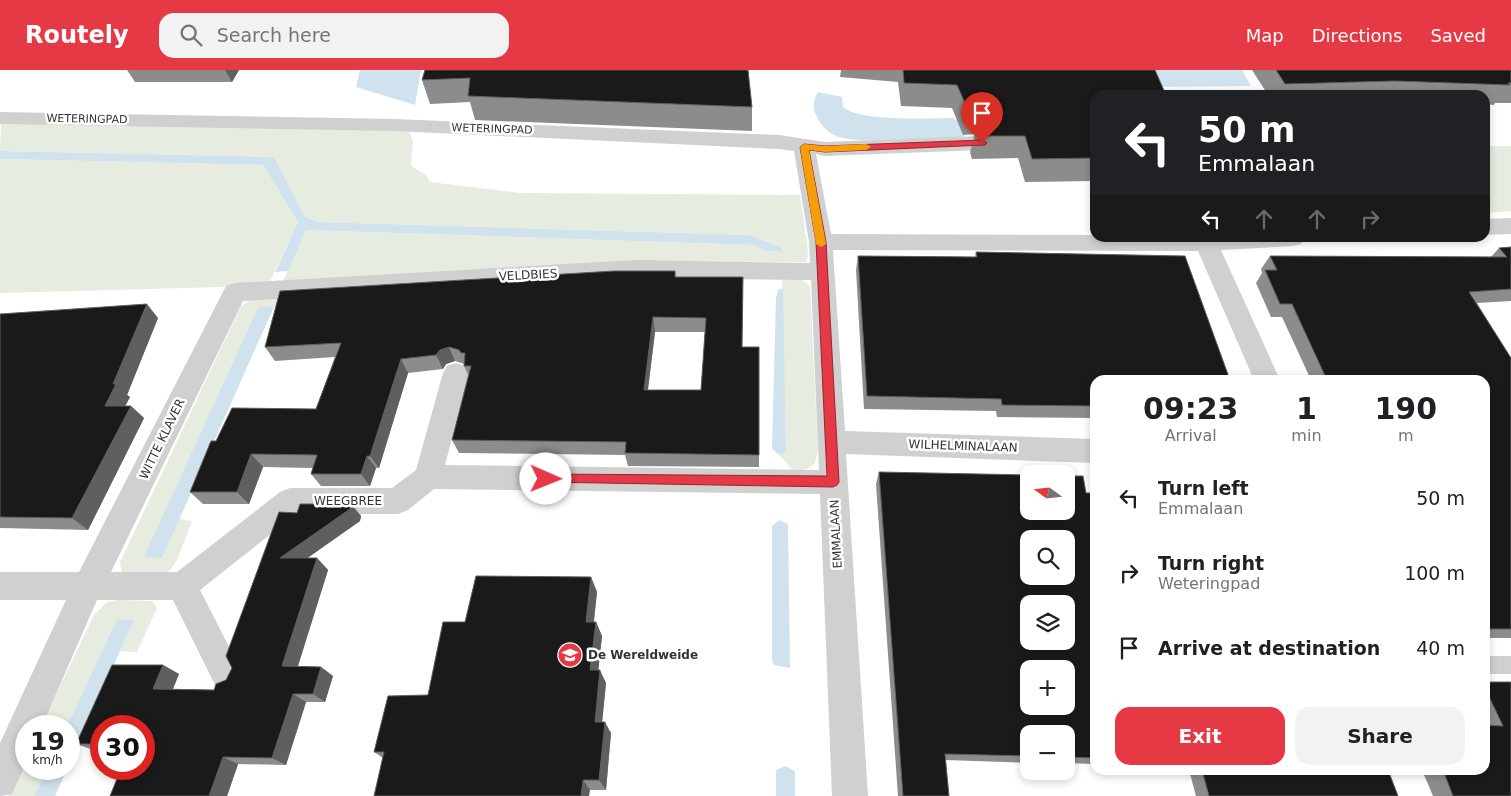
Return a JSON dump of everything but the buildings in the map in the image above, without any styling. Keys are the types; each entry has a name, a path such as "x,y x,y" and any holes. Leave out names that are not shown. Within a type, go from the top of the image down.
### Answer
{"street":[{"name":"WETERINGPAD","path":"0,118 395,125 779,142 825,149 982,143"},
{"name":"EMMALAAN","path":"804,147 821,242 850,796"},
{"path":"1490,227 1511,226"},
{"path":"821,242 1223,242"},
{"path":"1206,243 1265,375"},
{"name":"VELDBIES","path":"235,292 635,269 822,272"},
{"name":"WITTE KLAVER","path":"0,782 88,586 235,292"},
{"path":"456,373 428,477 833,482"},
{"name":"WILHELMINALAAN","path":"831,442 1090,450"},
{"name":"WEEGBREE","path":"182,586 290,501 398,501 428,477"},
{"path":"0,586 182,586 228,676"}],"lane":[{"path":"1490,664 1511,665"}],"shaded area":[{"path":"1,124 278,126 408,130 413,141 411,166 426,175 430,182 521,193 800,195 808,251 807,262 638,261 283,281 306,230 753,245 766,251 782,250 749,235 318,222 305,217 274,157 0,151"},
{"path":"1490,146 1511,146 1511,211 1490,213"},
{"path":"0,159 263,165 298,222 270,281 221,287 0,293"},
{"path":"782,276 801,280 810,287 818,450 815,463 807,469 794,471 778,454 786,452"},
{"path":"283,296 278,307 265,306 162,558 179,519 192,521 177,560 166,576 127,576 122,572 120,562 241,306 253,298"},
{"path":"118,600 152,601 157,608 137,652 120,651 134,620 117,619 72,715 46,715 94,615 107,602"},
{"path":"15,780 42,780 34,796 8,796"}],"water":[{"path":"360,70 421,70 415,105 356,87"},
{"path":"1092,70 1242,70 1251,86 1147,87"},
{"path":"818,92 842,97 843,107 852,112 895,118 953,118 964,124 969,130 962,138 875,141 842,138 827,130 817,117 814,104"},
{"path":"0,151 274,157 305,217 318,222 749,235 781,248 782,251 766,251 753,245 306,230 288,271 275,272 298,222 263,165 0,159"},
{"path":"780,289 783,289 786,453 778,454 772,449 776,298"},
{"path":"265,306 274,307 162,558 144,557 258,308"},
{"path":"779,520 788,524 790,668 774,665 772,660 772,526"},
{"path":"117,619 134,620 80,740 80,715 72,715"},
{"path":"785,766 795,771 795,796 776,796 776,770"},
{"path":"42,780 62,780 55,796 34,796"}],"slow traffic":[{"path":"821,244 804,147 825,149 866,147"}],"place":[{"name":"De Wereldweide","path":"570,655"}],"route":[{"path":"546,479 833,482 821,242 804,147 825,149 982,143"}]}
